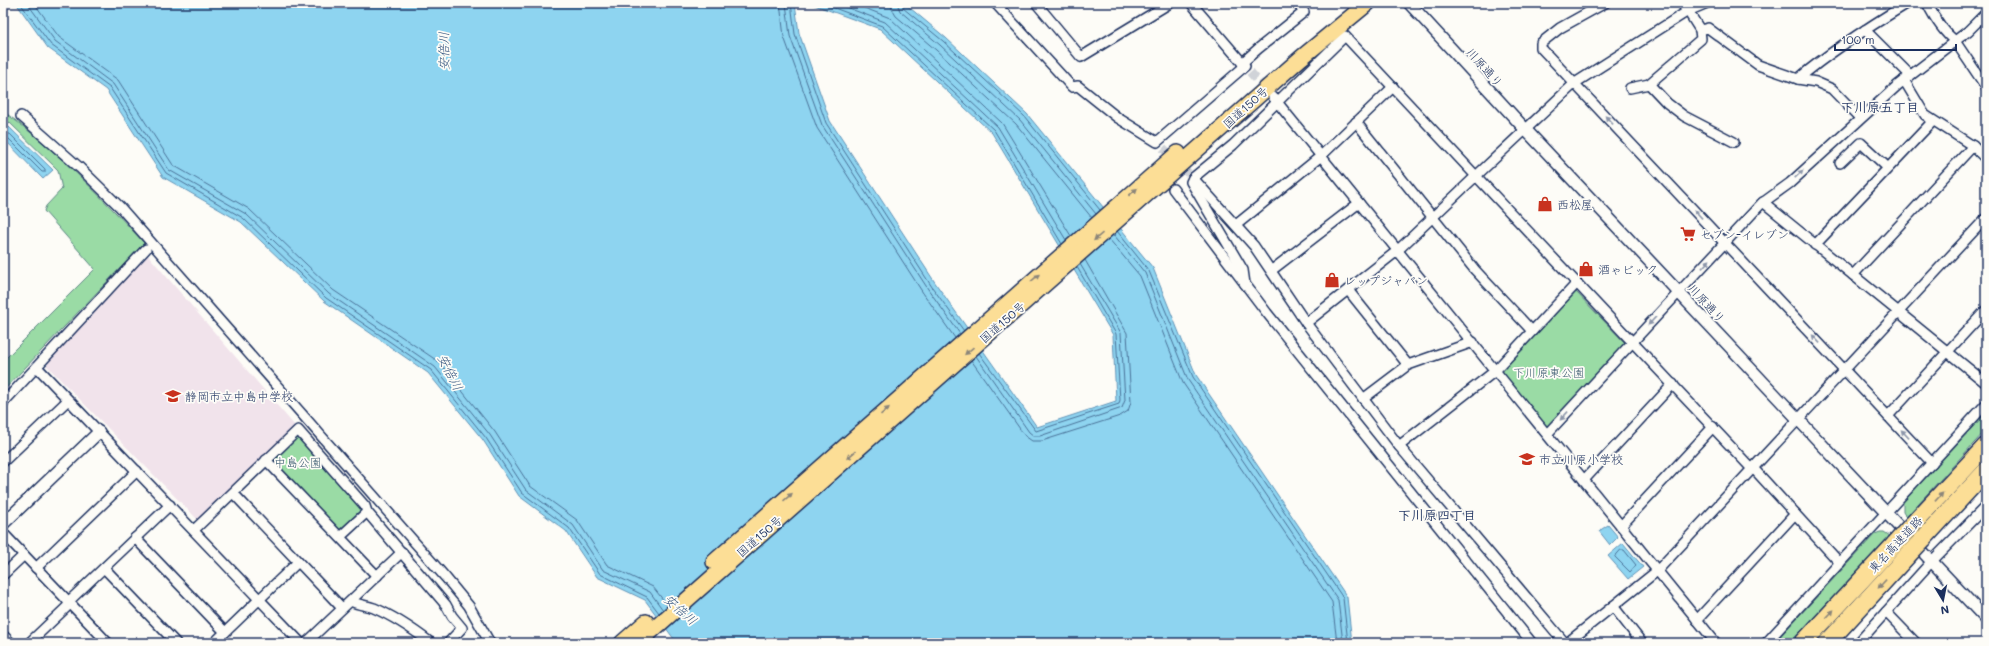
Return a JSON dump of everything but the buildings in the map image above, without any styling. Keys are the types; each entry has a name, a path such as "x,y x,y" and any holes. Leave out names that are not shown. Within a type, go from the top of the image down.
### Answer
{"highway":[{"name":"国道150号","path":"638,643 1156,180 1351,3"},
{"name":"国道150号","path":"622,643 1156,180 1368,3"},
{"name":"東名高速道路","path":"1803,643 1986,446"},
{"name":"東名高速道路","path":"1827,643 1986,471"}],"street":[{"path":"995,3 1072,87 1078,86 1118,118 1160,145 1246,67 1259,48 1304,12 1297,3"},
{"path":"1036,3 1081,57 1170,3"},
{"path":"1191,3 1246,67"},
{"name":"川原通り","path":"1409,3 1525,129 1986,619"},
{"path":"1605,3 1560,28 1541,43 1541,48 1932,463"},
{"path":"1306,323 1397,250 1575,83 1685,7 1707,3"},
{"path":"1798,79 1818,62 1908,3"},
{"path":"1927,3 1932,14 1948,36 1955,41 1986,87"},
{"path":"1630,88 1649,84 1699,42 1702,37 1700,30 1685,7"},
{"path":"1547,434 1763,202 1790,183 1860,118 1907,78 1968,31 1986,12"},
{"path":"1700,30 1708,28 1758,65 1798,79 1816,82 1832,89 1860,118"},
{"path":"1865,30 1907,78 1926,115 1973,146 1986,159"},
{"path":"1245,284 1243,270 1191,182 1192,176 1234,145 1275,99 1345,36 1753,468 1840,564"},
{"path":"1649,84 1676,110 1734,142"},
{"path":"1236,225 1321,156 1393,87"},
{"path":"1275,99 1716,643"},
{"path":"21,116 80,168 120,207 234,335 446,578 469,606 490,643"},
{"path":"1815,245 1933,121"},
{"path":"1356,122 1475,270 1532,331"},
{"path":"1840,163 1861,143 1888,168"},
{"path":"1853,275 1973,146"},
{"path":"1192,176 1236,225 1272,270 1306,323 1398,446 1566,643 1657,571 1986,218"},
{"path":"1173,189 1245,284 1532,643"},
{"path":"1763,202 1986,383"},
{"path":"1272,270 1360,203"},
{"path":"3,403 146,249"},
{"path":"1398,446 1495,371 1577,282"},
{"path":"1348,290 1408,365"},
{"path":"1888,416 1986,310"},
{"path":"1363,400 1408,365 1473,342"},
{"path":"37,367 301,643"},
{"path":"1584,480 1673,384"},
{"path":"3,462 68,400"},
{"path":"1766,643 1986,404"},
{"path":"1621,526 1713,427"},
{"path":"194,530 298,430 365,506 367,512 440,597 452,616 462,628 448,643"},
{"path":"3,524 99,432"},
{"path":"266,460 377,576"},
{"path":"36,568 137,471"},
{"path":"232,493 342,608"},
{"path":"29,643 170,505"},
{"path":"1858,643 1932,561 1986,506"},
{"path":"340,537 367,512"},
{"path":"1979,513 1986,520"},
{"path":"1697,620 1795,514"},
{"path":"3,533 108,643"},
{"path":"135,538 225,632"},
{"path":"306,643 402,552"},
{"path":"3,575 24,555"},
{"path":"214,643 298,562"},
{"path":"104,568 176,643"},
{"path":"350,601 380,611 413,629 431,643"},
{"path":"1613,606 1642,643"},
{"path":"1886,612 1916,643"},
{"path":"3,635 11,643"}],"shaded area":[{"name":"静岡市立中島中学校","path":"147,254 295,426 198,520 47,366 47,362"}],"green space":[{"path":"3,111 59,157 144,243 3,391 3,361 95,269 44,211 46,206 62,189 58,170 9,122 3,128"},
{"name":"下川原東公園","path":"1576,292 1625,343 1546,428 1501,374 1501,370"},
{"path":"1986,413 1986,430 1906,517 1903,512 1903,502"},
{"name":"中島公園","path":"297,437 300,438 363,508 363,512 343,531 338,531 274,463 273,459"},
{"path":"1884,532 1890,536 1790,643 1774,643 1875,534"}],"water":[{"name":"安倍川","path":"16,3 795,3 799,33 830,121 936,284 1037,427 1116,401 1113,335 992,133 880,29 809,3 904,3 946,38 1027,114 1153,268 1196,375 1347,597 1352,643 677,643 645,600 597,577 566,531 519,496 483,440 428,373 324,301 241,222 163,177 106,90 48,48"},
{"path":"9,127 53,170 43,179 3,138 3,133"},
{"path":"1608,525 1618,537 1610,545 1599,531"},
{"path":"1623,543 1643,567 1628,579 1608,556"}],"tunnel":[{"path":"1250,72 1269,93"},
{"path":"1163,148 1190,175"}],"place":[{"name":"西松屋","path":"1545,204"},
{"name":"セブン-イレブン","path":"1688,234"},
{"name":"酒ゃビック","path":"1586,269"},
{"name":"レップジャパン","path":"1332,280"},
{"name":"静岡市立中島中学校","path":"173,396"},
{"name":"市立川原小学校","path":"1527,459"}],"district":[{"name":"下川原五丁目","path":"1880,106"},
{"name":"下川原四丁目","path":"1437,514"}]}
